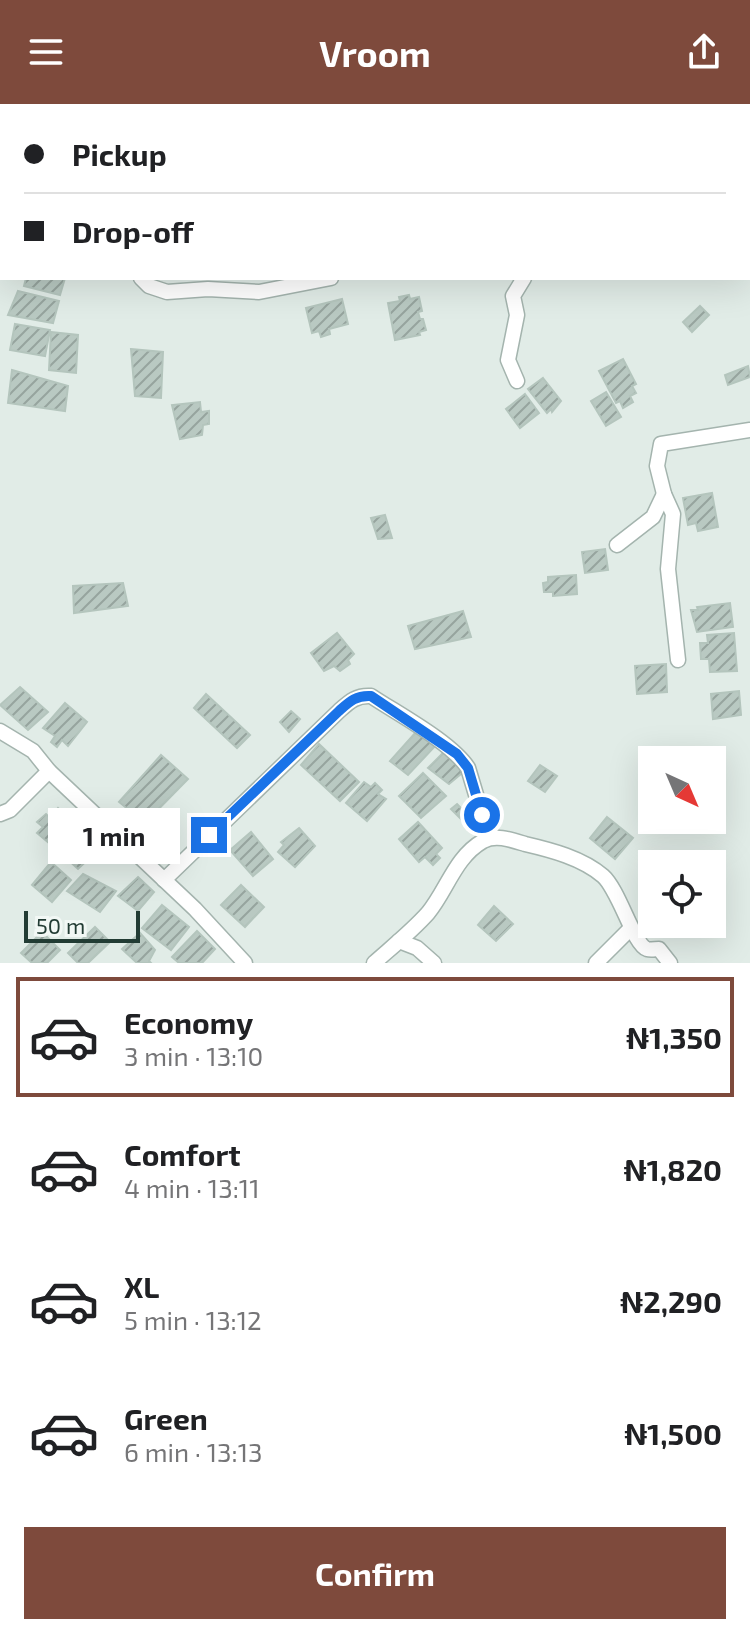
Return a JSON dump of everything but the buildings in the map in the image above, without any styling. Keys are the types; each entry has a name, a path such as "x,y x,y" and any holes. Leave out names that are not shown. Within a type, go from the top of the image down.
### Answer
{"street":[{"path":"143,280 149,286 167,292 208,289 259,292 321,280"},
{"path":"517,381 508,360 517,315 513,296 523,280"},
{"path":"678,660 668,569 673,514 657,466 661,444 750,430"},
{"path":"617,545 653,517 664,494"},
{"path":"164,880 339,711 362,695 371,696 457,754 468,768 489,838"},
{"path":"0,731 33,751 49,771 164,880 245,963"},
{"path":"0,814 10,810 49,771"},
{"path":"374,963 427,915 459,863 480,842 498,837 554,850 593,869 615,890 631,928 644,948 659,949 670,963"},
{"path":"596,963 631,928"},
{"path":"399,941 417,948 434,963"}],"route":[{"path":"209,835 339,711 362,695 371,696 457,754 468,768 482,815"}]}
